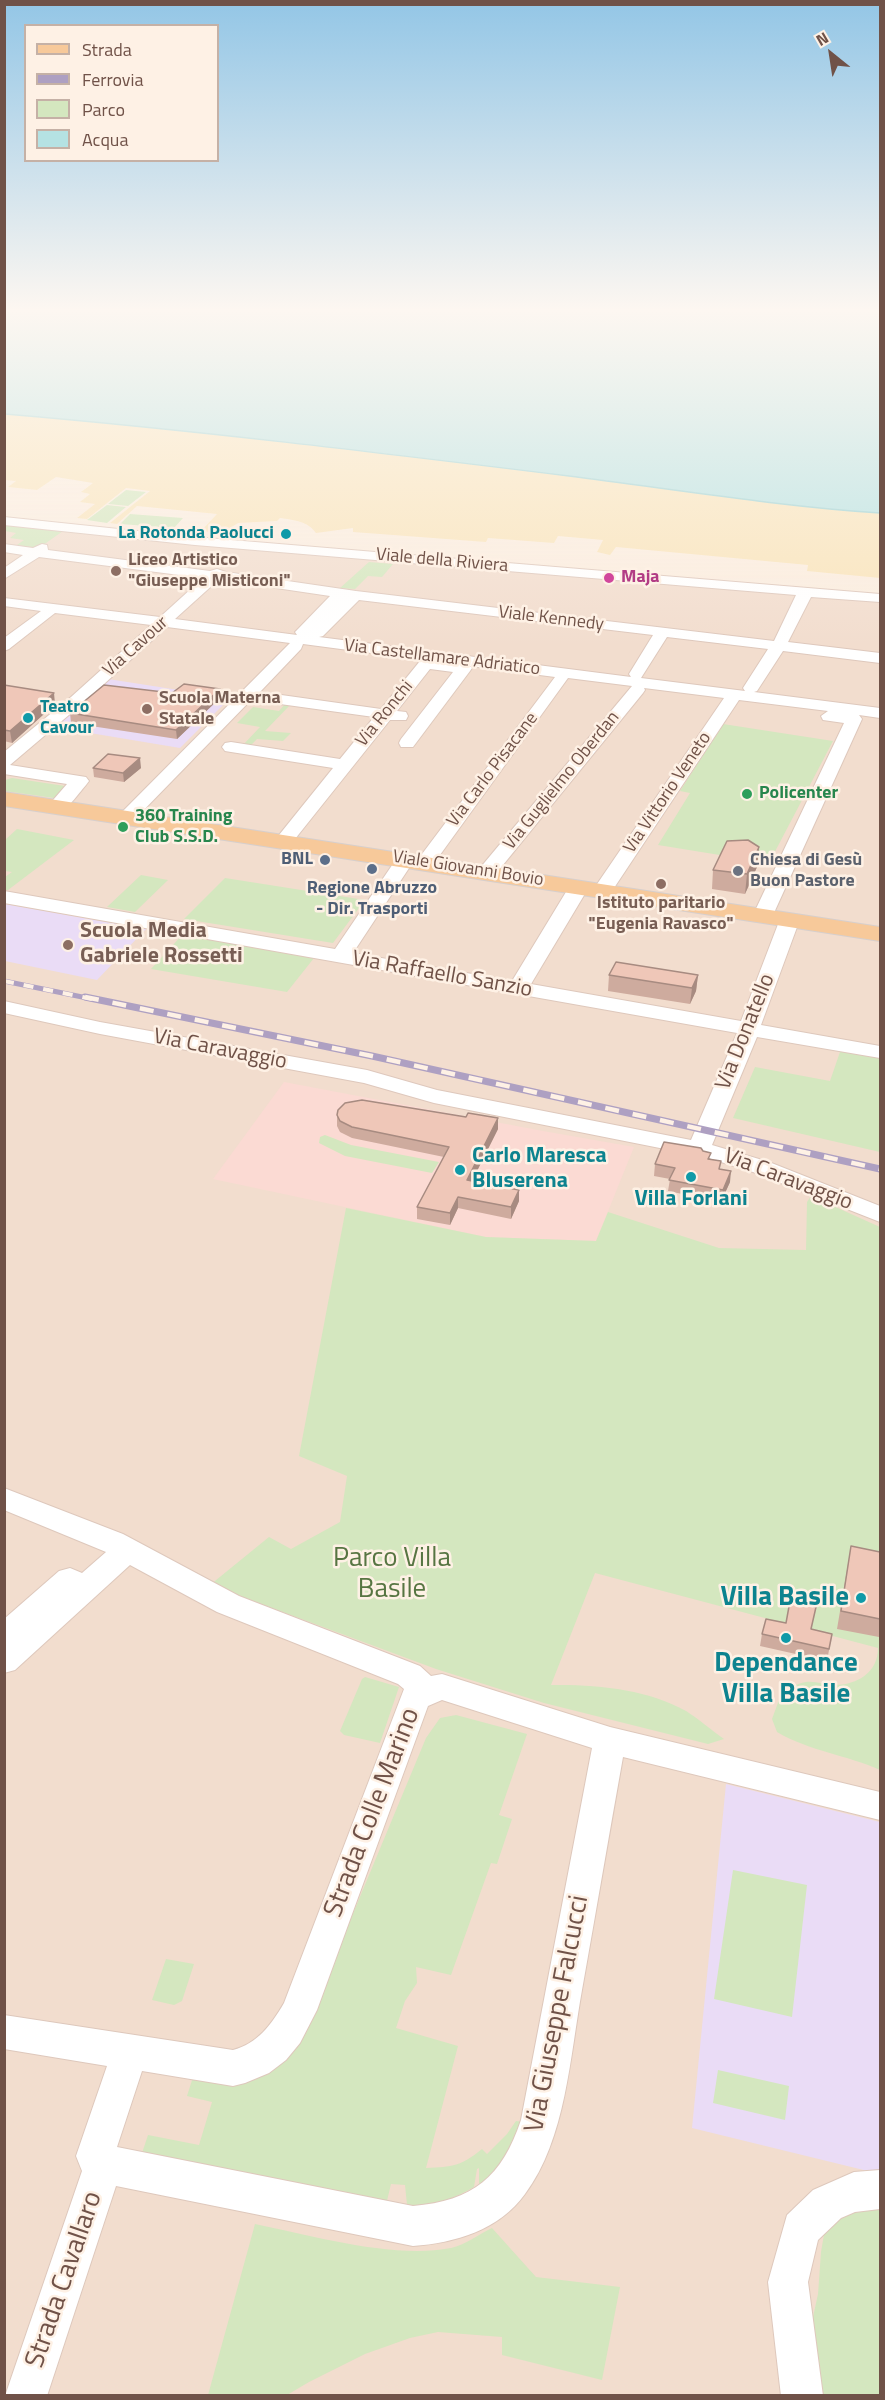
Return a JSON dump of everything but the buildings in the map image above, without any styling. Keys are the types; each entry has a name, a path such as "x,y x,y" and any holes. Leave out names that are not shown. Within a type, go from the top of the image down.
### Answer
{"main road":[{"name":"Viale Giovanni Bovio","path":"5,799 284,840 880,934"}],"street":[{"name":"Viale della Riviera","path":"4,521 248,546 880,598"},
{"path":"4,575 69,529"},
{"name":"Via Cavour","path":"4,761 77,700 248,546"},
{"name":"Viale Kennedy","path":"4,548 220,571 348,594 880,658"},
{"path":"751,688 779,645 807,591"},
{"name":"Via Castellamare Adriatico","path":"4,602 731,699 880,713"},
{"path":"4,646 48,613"},
{"name":"Via Guglielmo Oberdan","path":"487,872 637,682 662,633"},
{"path":"127,817 296,646"},
{"name":"Via Ronchi","path":"284,840 426,664 464,668 426,720"},
{"name":"Via Carlo Pisacane","path":"340,957 561,679"},
{"path":"248,695 426,720"},
{"path":"57,697 77,700"},
{"path":"731,699 854,719 763,915"},
{"name":"Via Vittorio Veneto","path":"518,988 731,699"},
{"path":"407,743 426,720"},
{"name":"Via Ronchi","path":"231,747 344,765"},
{"path":"4,768 80,781 56,807"},
{"name":"Via Raffaello Sanzio","path":"4,897 880,1052"},
{"name":"Via Donatello","path":"698,1146 749,1029 790,919"},
{"name":"Via Caravaggio","path":"4,1007 112,1030 367,1077 434,1096 698,1146 880,1215"},
{"name":"Via Caravaggio","path":"4,1018 96,1044 366,1091 434,1096"},
{"path":"4,1498 120,1546 228,1604 409,1675 425,1690"},
{"path":"4,1637 120,1546"},
{"path":"4,1661 120,1546"},
{"name":"Strada Colle Marino","path":"4,2032 233,2068 255,2061 273,2050 299,2010 415,1698 425,1690 442,1687 610,1740 880,1806"},
{"name":"Via Giuseppe Falcucci","path":"104,2163 413,2226 455,2221 495,2198 516,2176 524,2163 540,2120 610,1740"},
{"path":"104,2163 95,2156 130,2053"},
{"name":"Strada Cavallaro","path":"26,2396 104,2163"},
{"path":"802,2396 788,2282 801,2229 827,2204 854,2192 880,2190"}],"shaded area":[{"path":"5,525 880,599 880,2395 5,2396"},
{"name":"Scuola Materna Statale","path":"108,679 230,698 180,748 54,727"},
{"name":"Scuola Media Gabriele Rossetti","path":"5,904 146,929 97,980 5,961"},
{"path":"284,1082 634,1147 596,1241 486,1237 213,1179"},
{"path":"726,1784 880,1822 880,2174 692,2128"}],"green space":[{"path":"126,490 146,492 128,506 108,504"},
{"path":"107,505 126,507 107,523 87,520"},
{"path":"130,514 183,518 174,528 120,524"},
{"path":"5,525 63,531 39,548 17,545 24,540 10,538 16,533 5,531"},
{"path":"369,562 393,564 382,577 368,576 355,589 340,588"},
{"path":"286,703 291,704 265,731 291,733 283,741 257,739 250,746 243,745 260,727 237,723 253,707 279,711"},
{"name":"Policenter","path":"723,724 833,741 769,863 658,845 690,793 680,791"},
{"path":"12,778 65,786 54,798 5,791 5,780"},
{"path":"17,829 74,840 5,890 5,877 12,872 5,871 5,840"},
{"path":"141,875 168,880 135,912 107,907"},
{"path":"225,878 365,900 333,943 184,919"},
{"path":"183,934 314,958 287,992 151,969"},
{"path":"841,1049 880,1057 880,1152 733,1118 755,1067 830,1081"},
{"path":"325,1135 351,1145 439,1162 432,1173 345,1156 319,1143 320,1137"},
{"name":"Parco Villa Basile","path":"811,1196 880,1227 880,1770 789,1738 777,1732 772,1719 783,1689 806,1682 834,1685 858,1680 865,1676 874,1664 878,1648 595,1573 551,1685 620,1689 671,1704 691,1714 724,1739 708,1744 544,1703 436,1669 210,1585 269,1537 291,1549 340,1522 347,1476 299,1456 346,1208 486,1237 596,1241 608,1212 719,1248 806,1250 807,1202"},
{"path":"365,1677 399,1687 380,1743 344,1735 340,1731 362,1679"},
{"path":"456,1715 527,1734 499,1815 512,1819 497,1864 491,1863 451,1975 416,1967 417,1983 405,2001 396,2028 458,2046 426,2168 456,2164 482,2149 487,2154 507,2134 516,2121 524,2122 507,2157 479,2185 479,2168 474,2187 442,2201 425,2205 407,2205 405,2185 391,2184 386,2205 141,2156 148,2135 199,2145 212,2102 187,2096 194,2074 231,2078 342,1940 426,1738 440,1718"},
{"path":"733,1870 807,1885 792,2017 714,1999"},
{"path":"166,1959 194,1964 182,2001 174,2005 152,2000"},
{"path":"718,2070 789,2086 785,2120 713,2103"},
{"path":"867,2195 880,2197 880,2395 810,2396 808,2340 818,2294 821,2252 827,2217"},
{"path":"255,2224 353,2245 404,2251 428,2251 456,2247 492,2228 536,2277 620,2287 602,2380 502,2355 502,2337 438,2332 410,2338 365,2354 287,2395 208,2395"}],"sand":[{"path":"4,422 91,422 287,442 763,502 880,513 880,578 807,571 808,565 616,547 610,555 597,552 603,540 558,536 554,543 488,538 486,542 353,532 353,528 316,533 305,524 280,518 277,521 238,523 222,533 201,531 217,514 137,506 117,524 110,523 150,491 126,488 87,519 77,518 95,504 80,502 90,494 81,492 93,483 56,477 37,490 8,487 16,481 5,480"}],"water":[{"path":"92,422 880,422 880,513 763,502 569,476"}],"railway":[{"path":"4,981 92,999"},
{"path":"85,997 372,1056 880,1169"}],"place":[{"name":"La Rotonda Paolucci","path":"286,534"},
{"name":"Liceo Artistico \"Giuseppe Misticoni\"","path":"116,571"},
{"name":"Maja","path":"609,578"},
{"name":"Scuola Materna Statale","path":"147,709"},
{"name":"Teatro Cavour","path":"28,718"},
{"name":"Policenter","path":"747,794"},
{"name":"360 Training Club S.S.D.","path":"123,827"},
{"name":"BNL","path":"325,860"},
{"name":"Regione Abruzzo - Dir. Trasporti","path":"372,869"},
{"name":"Chiesa di Gesù Buon Pastore","path":"738,871"},
{"name":"Istituto paritario \"Eugenia Ravasco\"","path":"661,884"},
{"name":"Scuola Media Gabriele Rossetti","path":"68,945"},
{"name":"Carlo Maresca Bluserena","path":"460,1170"},
{"name":"Villa Forlani","path":"691,1177"},
{"name":"Villa Basile","path":"861,1598"},
{"name":"Dependance Villa Basile","path":"786,1638"}]}
